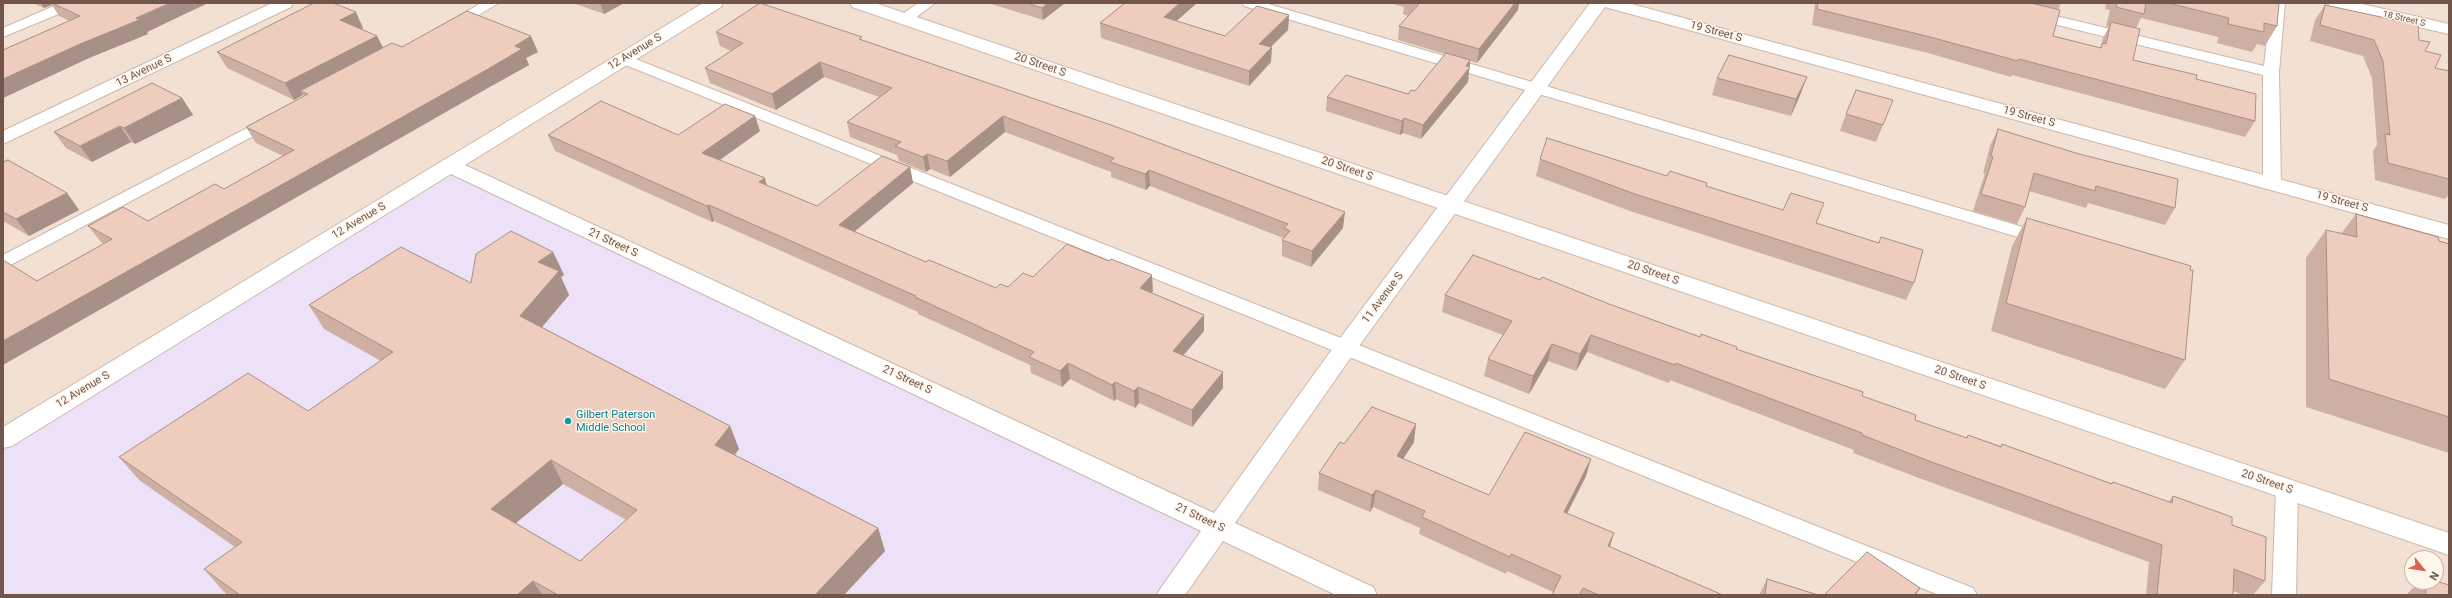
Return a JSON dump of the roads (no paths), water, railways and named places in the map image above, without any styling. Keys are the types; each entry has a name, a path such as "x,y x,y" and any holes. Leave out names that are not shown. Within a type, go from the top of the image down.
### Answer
{"street":[{"name":"13 Avenue S","path":"3,138 285,3"},
{"name":"12 Avenue S","path":"3,439 715,3"},
{"name":"20 Street S","path":"858,3 2449,544"},
{"name":"11 Avenue S","path":"1170,595 1220,527 1346,347 1537,89 1598,3"},
{"name":"19 Street S","path":"1609,3 2449,232"},
{"name":"18 Street S","path":"2336,3 2449,29"},
{"name":"21 Street S","path":"450,166 1363,595"}],"lane":[{"path":"3,33 73,3"},
{"path":"436,33 492,3"},
{"path":"905,19 928,3"},
{"path":"1250,3 2056,243"},
{"path":"1984,3 2272,72"},
{"path":"2272,184 2272,72 2278,3"},
{"path":"623,59 1965,595"},
{"path":"3,263 283,114"},
{"path":"2284,595 2287,489"}],"place":[{"name":"Gilbert Paterson Middle School","path":"568,421"}]}
